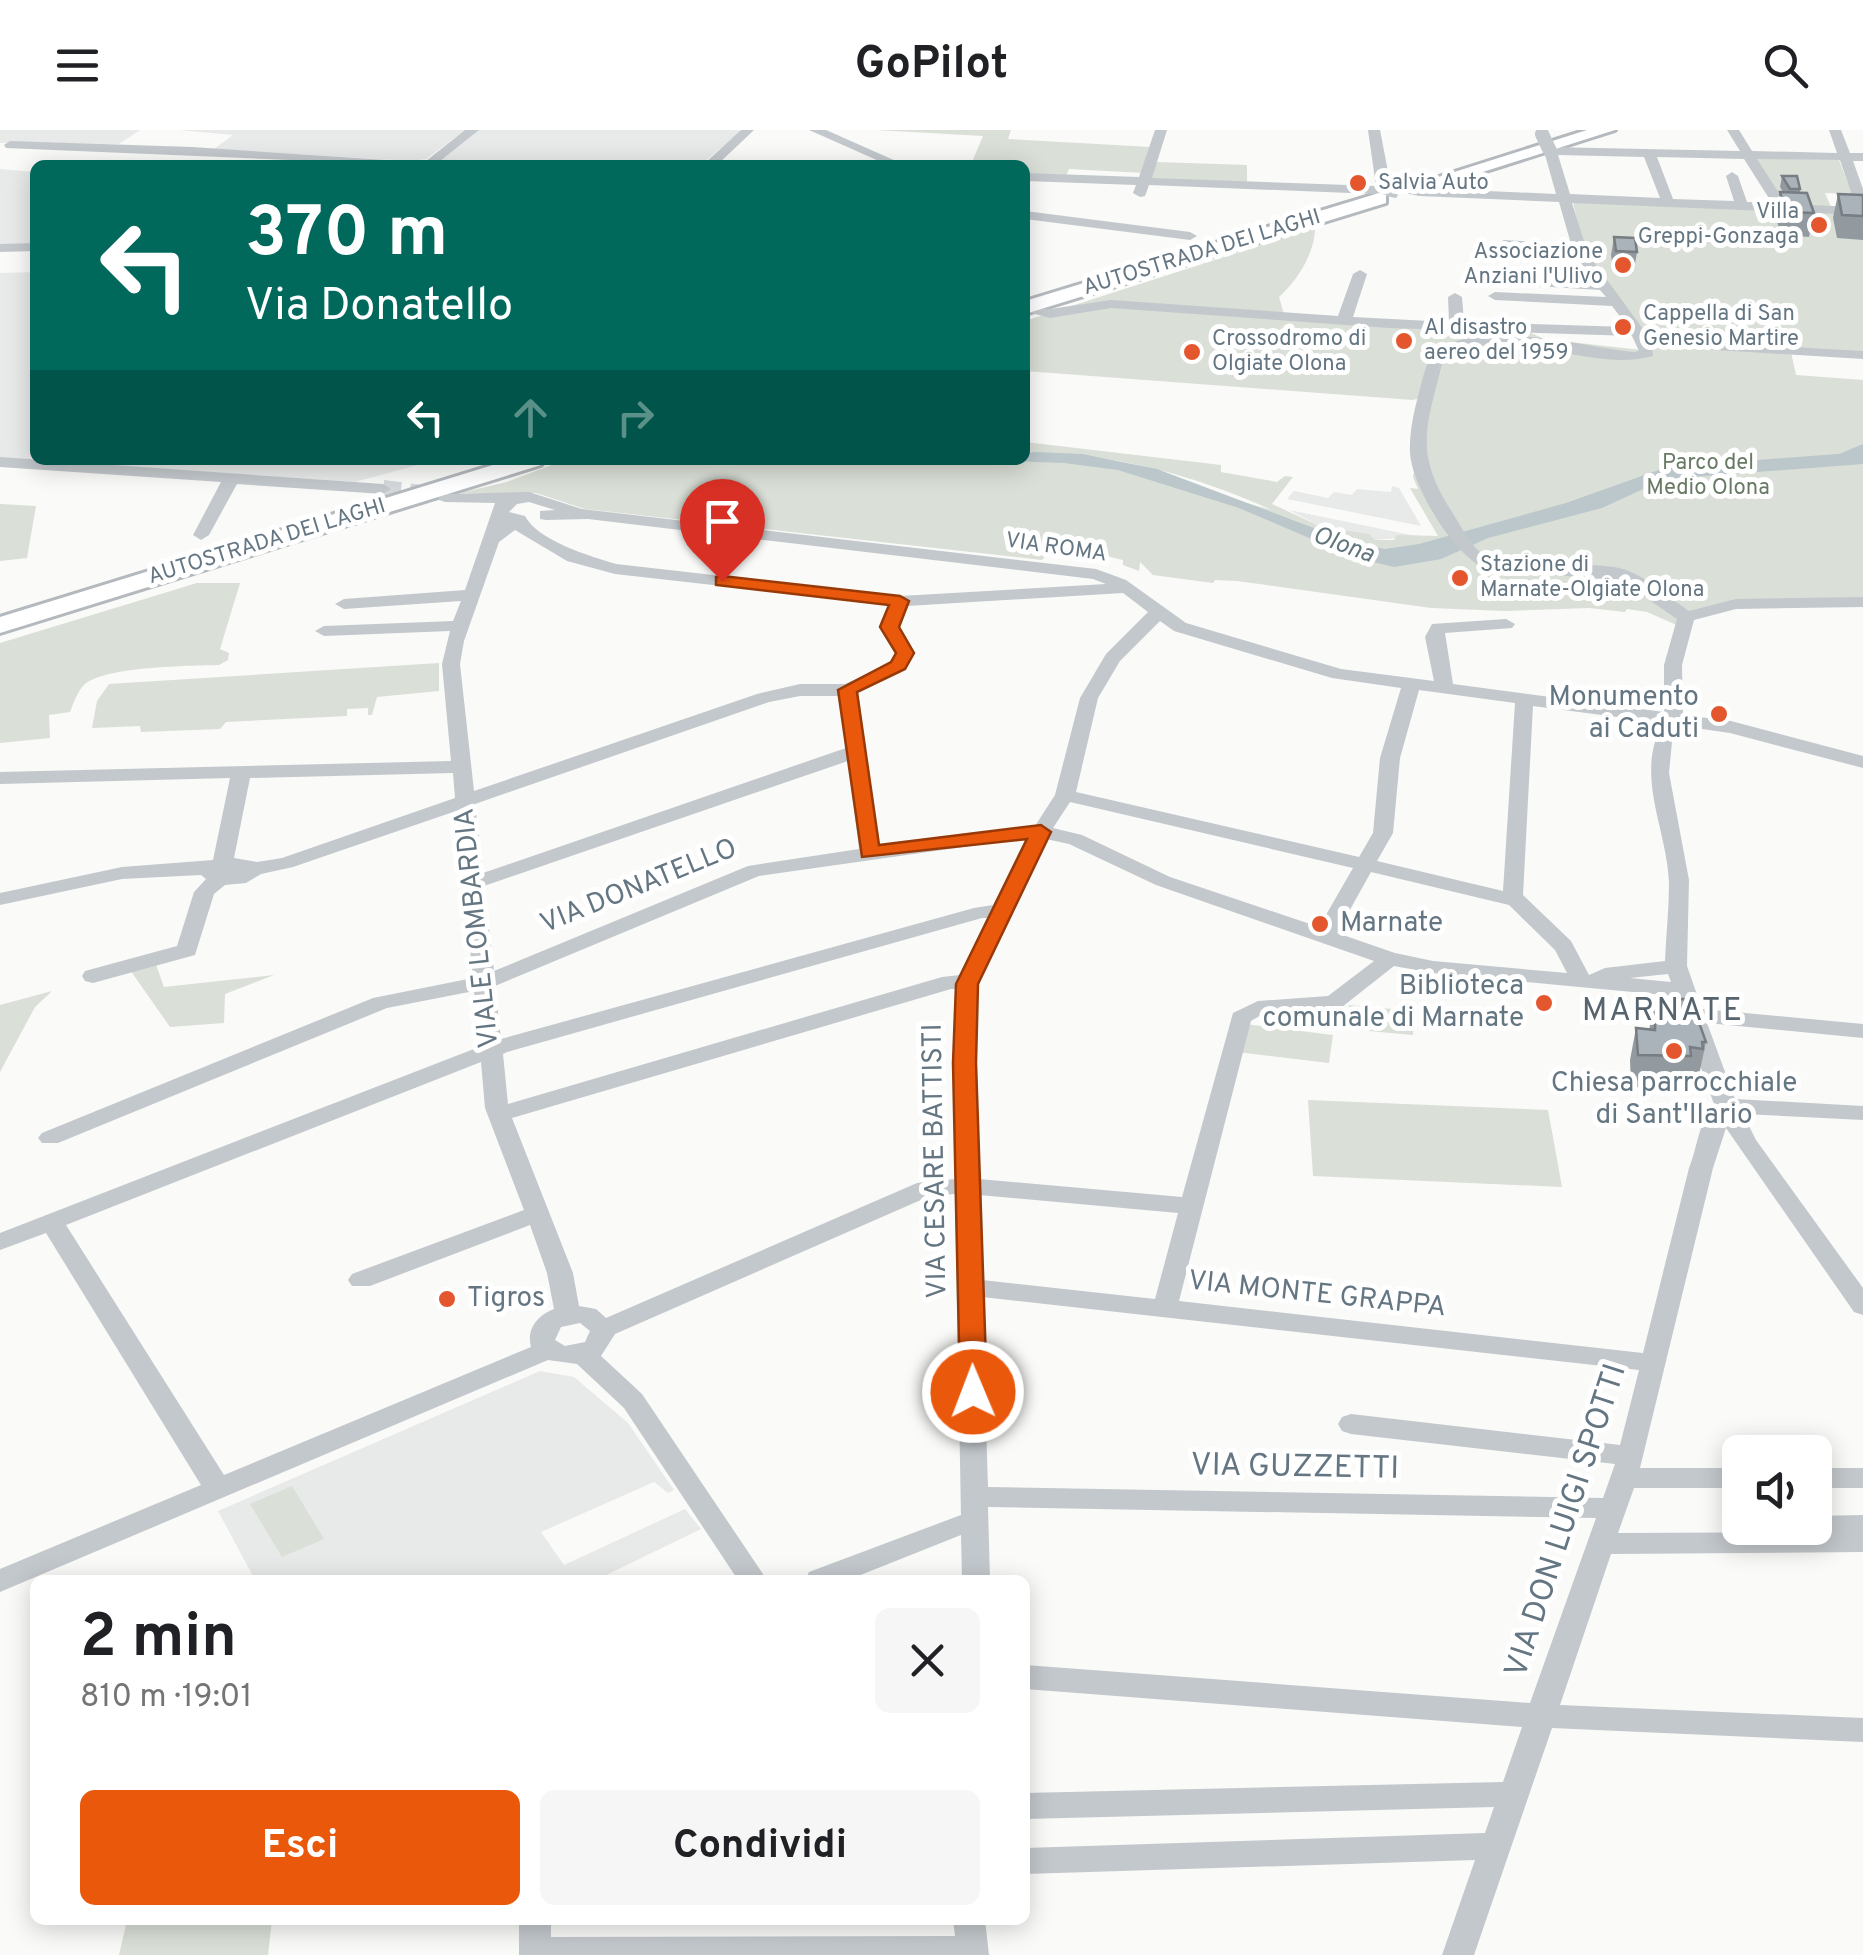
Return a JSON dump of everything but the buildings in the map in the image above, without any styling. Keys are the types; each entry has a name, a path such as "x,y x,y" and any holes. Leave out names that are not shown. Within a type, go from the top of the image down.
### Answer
{"highway":[{"name":"AUTOSTRADA DEI LAGHI","path":"1030,305 1580,130"},
{"name":"AUTOSTRADA DEI LAGHI","path":"1390,190 1606,130"},
{"name":"AUTOSTRADA DEI LAGHI","path":"0,613 483,465"},
{"name":"AUTOSTRADA DEI LAGHI","path":"0,625 517,465"}],"street":[{"path":"434,160 473,130"},
{"path":"715,160 748,130"},
{"path":"815,130 887,160"},
{"path":"1055,192 1132,196 1141,192 1161,130"},
{"path":"1374,130 1380,177 1390,190"},
{"path":"1733,130 1781,207"},
{"path":"1033,177 1863,209 1835,130"},
{"path":"1541,132 1554,152 1579,248 1648,352 1636,357 1498,342 1462,345 1439,354 1424,400 1418,451 1422,476 1464,542 1496,566 1609,573 1637,581 1686,617"},
{"path":"6,143 283,160"},
{"path":"1554,152 1863,157"},
{"path":"1648,153 1668,202"},
{"path":"1732,176 1742,206"},
{"path":"1030,216 1190,236"},
{"path":"1504,244 1579,248"},
{"path":"0,248 30,247"},
{"path":"1344,321 1360,274"},
{"path":"1535,282 1603,286"},
{"path":"1455,296 1458,326"},
{"path":"1495,296 1616,302"},
{"path":"1030,307 1044,316 1070,308 1111,304 1344,321 1638,332 1659,344 1863,356"},
{"path":"0,462 30,464"},
{"path":"44,465 380,490"},
{"path":"200,534 232,478"},
{"name":"VIA ROMA","path":"470,500 538,496 527,517"},
{"path":"445,497 470,500 527,517"},
{"path":"515,498 501,506 527,517 573,557 600,567 900,601 1132,588"},
{"name":"VIA ROMA","path":"527,517 588,514 1081,572 1132,588 1158,613 1180,627 1339,674 1524,701 1674,712 1863,762"},
{"name":"VIALE LOMBARDIA","path":"527,517 494,538 451,660 499,1114 560,1273 568,1314"},
{"path":"344,604 473,595"},
{"path":"0,899 122,873 218,870 249,865 254,869 286,863 764,698 800,690 848,690 899,665 905,653 890,627 900,601"},
{"path":"1686,617 1736,604 1863,602"},
{"name":"VIA CESARE BATTISTI","path":"976,1575 964,1063 968,982 1041,832 1065,795 1089,698 1112,658 1158,613"},
{"path":"1686,617 1674,665 1674,712 1662,742 1659,773 1679,880 1676,966 1727,1106 1745,1142 1863,1306"},
{"path":"324,631 438,624 461,627"},
{"path":"1445,690 1435,646 1438,628 1506,624"},
{"path":"1325,935 1384,833 1390,758 1412,685"},
{"path":"848,690 870,852"},
{"path":"1524,701 1520,835 1512,892 1537,925 1575,957 1579,981"},
{"path":"472,883 854,752"},
{"path":"0,778 461,767"},
{"path":"93,976 187,950 204,892 218,870 242,772"},
{"path":"1065,795 1516,900"},
{"path":"1041,832 1074,839 1163,881 1390,959 1432,967 1579,981 1628,978 1676,966"},
{"name":"VIA DONATELLO","path":"50,1138 381,1003 483,983 755,870 1041,832"},
{"path":"0,1242 491,1050 981,912 1002,912"},
{"path":"1166,1308 1241,1018 1258,1008 1334,1002 1390,959"},
{"path":"1628,978 1686,990"},
{"path":"499,1114 950,982 968,982"},
{"path":"1696,1015 1863,1031"},
{"path":"1727,1106 1863,1114"},
{"name":"VIA DON LUIGI SPOTTI","path":"1458,1955 1627,1467 1656,1363 1701,1168 1718,1112 1727,1106"},
{"path":"1712,1142 1745,1142"},
{"path":"603,1329 922,1190 968,1186 1192,1206"},
{"path":"361,1280 536,1214"},
{"path":"52,1222 218,1489"},
{"name":"VIA MONTE GRAPPA","path":"971,1287 1656,1363"},
{"path":"568,1314 586,1315 603,1329 600,1342 583,1354 559,1355 547,1350 540,1340 548,1322 568,1314"},
{"path":"0,1581 547,1350"},
{"path":"583,1354 633,1401 750,1575"},
{"path":"1352,1424 1627,1467 1722,1476"},
{"path":"1832,1480 1862,1483"},
{"path":"831,1575 952,1526 976,1510"},
{"name":"VIA GUZZETTI","path":"976,1510 1606,1528"},
{"path":"1832,1526 1863,1525"},
{"path":"1606,1528 1722,1528"},
{"path":"1606,1528 1863,1542"},
{"path":"1030,1677 1540,1716 1863,1730"},
{"path":"1030,1806 1512,1794"},
{"path":"1033,1863 1493,1846"},
{"path":"535,1942 973,1936"}],"shaded area":[{"path":"0,130 140,130 119,144 0,143"},
{"path":"179,130 465,130 426,159 418,160 214,149 233,135"},
{"path":"479,130 742,131 706,160 440,160"},
{"path":"0,169 30,172 30,245 0,245"},
{"path":"30,272 30,460 0,458 0,273"},
{"path":"104,465 418,465 355,482"},
{"path":"1392,486 1399,488 1421,526 1287,499 1294,491 1328,498 1334,492 1352,495 1357,489 1391,492"},
{"path":"1289,510 1421,536 1375,540 1322,527"},
{"path":"540,1371 574,1377 628,1423 674,1490 668,1493 654,1482 541,1532 564,1565 685,1509 701,1529 606,1575 252,1575 218,1511"}],"green space":[{"path":"877,130 1011,130 1008,139 1150,147 1144,173 1069,169 1066,176 1030,174 1030,160 973,160 983,136"},
{"path":"1755,160 1839,160 1852,194 1825,193 1831,207 1786,206"},
{"path":"1156,162 1247,165 1247,183 1151,179"},
{"name":"Parco del Medio Olona","path":"1573,202 1863,214 1863,355 1791,352 1796,375 1863,380 1863,605 1745,607 1679,626 1647,612 1627,609 1625,612 1589,608 1431,608 1237,581 1213,583 1153,575 1140,562 1139,571 1123,565 1123,560 1056,544 1042,560 585,509 536,493 459,493 507,482 552,465 1030,465 1030,460 1091,460 1272,510 1213,486 1152,468 1089,457 1030,453 1030,443 1221,465 1221,472 1277,482 1285,476 1293,477 1272,504 1322,527 1369,534 1375,540 1394,540 1397,535 1438,536 1410,488 1418,489 1413,477 1436,363 1420,398 1413,400 1030,371 1030,319 1261,245 1267,239 1309,225 1315,230 1308,258 1279,297 1284,314 1523,329 1544,339 1650,351 1582,243"},
{"path":"0,504 36,506 27,558 0,561"},
{"path":"197,583 240,583 220,649 229,653 228,660 219,665 149,668 96,678 82,687 70,712 49,715 50,738 0,743 0,643"},
{"path":"439,663 439,691 377,697 372,715 368,715 368,708 347,709 347,716 226,722 220,729 141,732 140,726 92,728 97,701 109,684"},
{"path":"155,962 164,987 274,975 225,994 224,1023 170,1027 128,967"},
{"path":"52,991 35,1007 0,1072 0,1005"},
{"path":"1349,1005 1414,1011 1413,1035 1347,1029"},
{"path":"1245,1024 1333,1035 1329,1063 1237,1052"},
{"path":"1308,1100 1548,1110 1562,1187 1313,1176"},
{"path":"292,1486 324,1539 282,1557 250,1504"},
{"path":"126,1925 271,1925 268,1955 119,1955"}],"water":[{"path":"1030,453 1082,454 1157,469 1356,544 1385,549 1419,544 1566,503 1667,467 1837,454 1863,454 1863,464 1665,479 1602,508 1488,538 1441,559 1394,567 1356,558 1239,508 1118,470 1030,462"}],"waterway":[{"name":"Olona","path":"1838,459 1863,450"}],"tunnel":[{"path":"383,489 431,495"}],"place":[{"name":"Salvia Auto","path":"1358,183"},
{"name":"Villa Greppi-Gonzaga","path":"1819,225"},
{"name":"Associazione Anziani l'Ulivo","path":"1623,265"},
{"name":"Cappella di San Genesio Martire","path":"1623,327"},
{"name":"Al disastro aereo del 1959","path":"1404,341"},
{"name":"Crossodromo di Olgiate Olona","path":"1192,352"},
{"name":"Stazione di Marnate-Olgiate Olona","path":"1460,578"},
{"name":"Monumento ai Caduti","path":"1719,714"},
{"name":"Marnate","path":"1320,924"},
{"name":"Biblioteca comunale di Marnate","path":"1544,1003"},
{"name":"Chiesa parrocchiale di Sant'Ilario","path":"1674,1051"},
{"name":"Tigros","path":"447,1299"}],"district":[{"name":"MARNATE","path":"1663,1012"}],"route":[{"path":"722,581 900,601 890,627 905,653 899,665 848,690 870,852 1041,832 967,984 964,1063 973,1392"}]}
